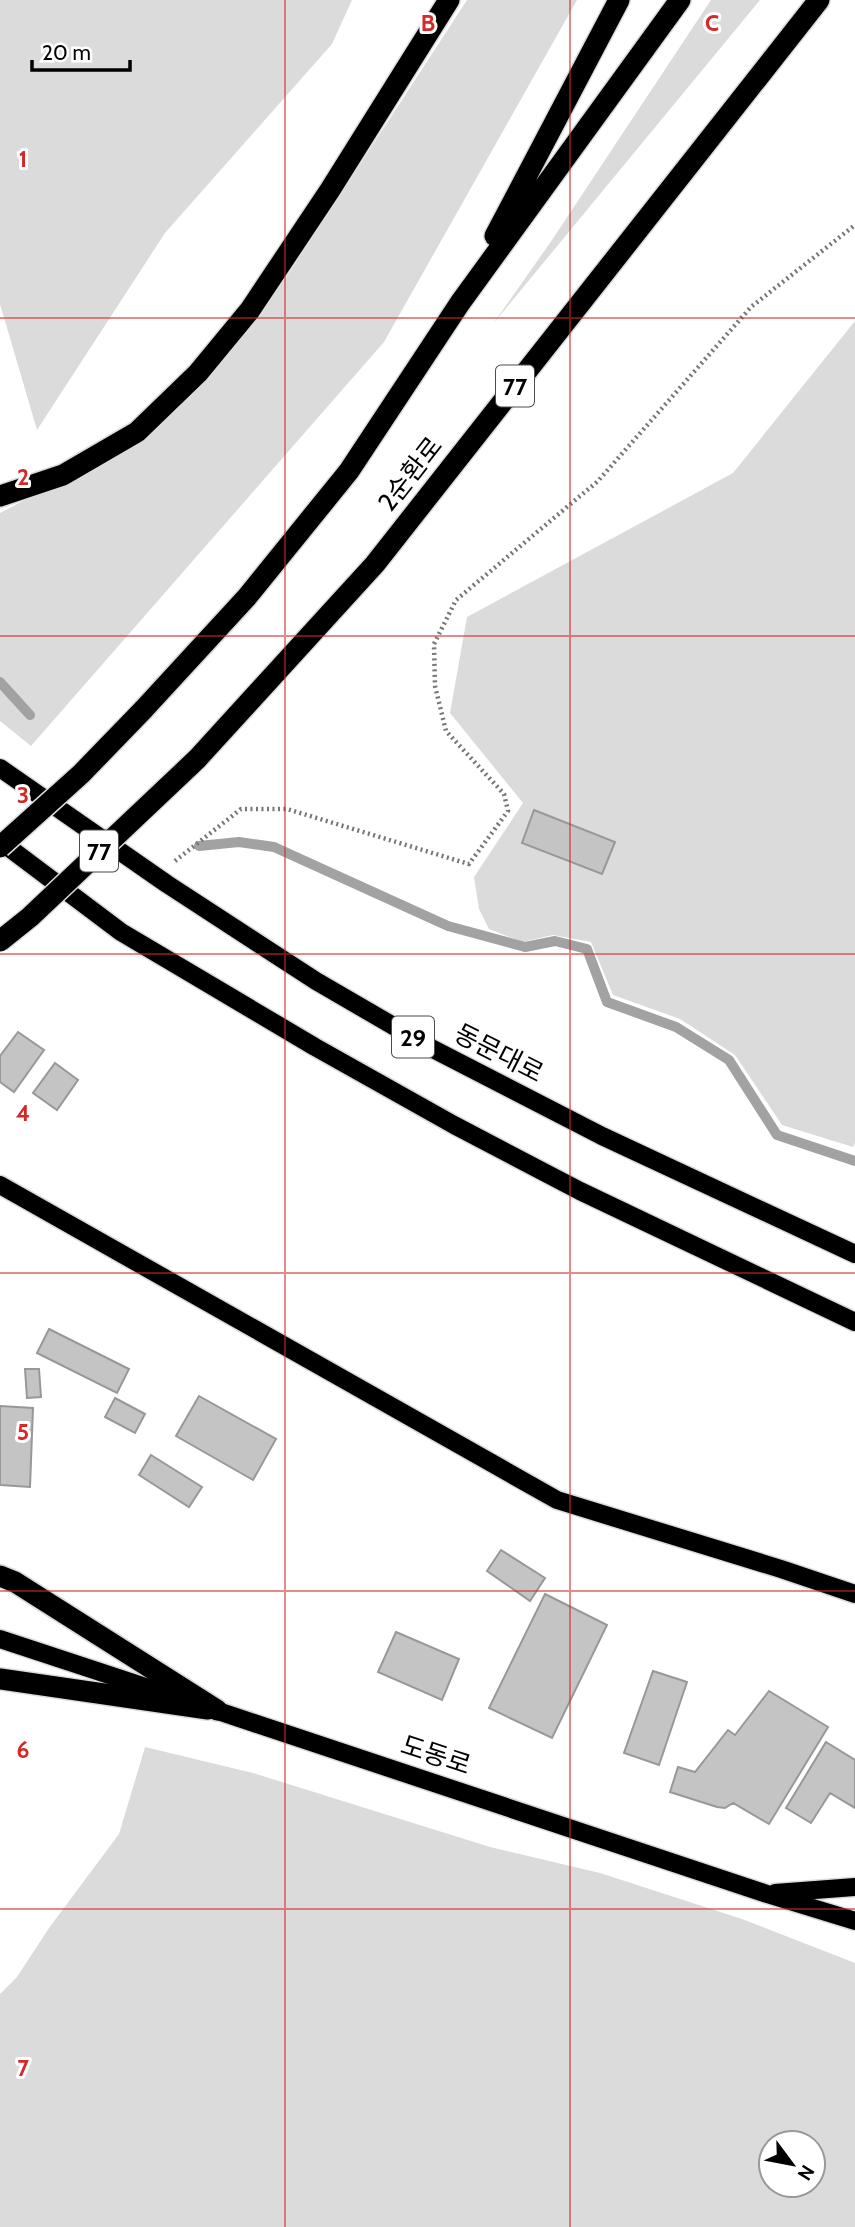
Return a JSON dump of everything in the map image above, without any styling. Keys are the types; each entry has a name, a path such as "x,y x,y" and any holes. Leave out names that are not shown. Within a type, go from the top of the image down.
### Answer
{"highway":[{"path":"0,496 63,475 137,432 198,373 250,310 330,190 449,0"},
{"path":"460,303 619,0"},
{"path":"460,303 680,0"},
{"name":"2순환로","path":"0,941 30,917 197,759 375,564 820,0"},
{"name":"2순환로","path":"0,847 81,774 247,597 349,471 460,303"},
{"path":"0,1576 15,1582 217,1710"},
{"path":"0,1679 217,1710"}],"main road":[{"name":"동문대로","path":"0,768 155,876 316,981 433,1049 602,1136 855,1254"},
{"name":"29","path":"0,841 121,932 419,1106 548,1175 855,1322"},
{"path":"0,1185 557,1500 855,1594"},
{"name":"도동로","path":"0,1639 855,1921"},
{"path":"767,1894 855,1887"}],"path":[{"path":"155,876 241,808 287,810 469,864 508,811 504,794 446,731 435,686 434,644 456,600 598,481 751,307 855,225"}],"shaded area":[{"path":"0,0 352,0 332,44 165,233 37,430 0,304"},
{"path":"467,0 577,0 384,342 31,746 0,721 0,513 136,442 286,278"},
{"path":"711,0 760,0 493,324 552,240"},
{"path":"855,321 853,1147 782,1125 735,1055 680,1019 613,995 591,942 553,935 522,942 489,929 479,909 474,877 523,803 450,713 467,617 733,473"},
{"path":"145,1747 253,1773 490,1847 600,1873 742,1919 855,1963 855,2227 0,2227 0,1994 17,1977 49,1928 119,1834"}],"building":[{"path":"534,810 615,842 602,874 522,843"},
{"path":"18,1032 44,1050 14,1092 0,1082 0,1056"},
{"path":"55,1063 78,1080 57,1110 33,1093"},
{"path":"49,1329 129,1369 117,1393 37,1353"},
{"path":"25,1369 39,1369 41,1397 27,1398"},
{"path":"199,1396 276,1439 253,1480 176,1436"},
{"path":"115,1398 145,1414 135,1433 105,1417"},
{"path":"0,1406 33,1408 30,1487 0,1485"},
{"path":"151,1455 202,1487 189,1507 139,1475"},
{"path":"501,1550 545,1578 530,1601 487,1571"},
{"path":"545,1594 607,1625 552,1738 489,1708"},
{"path":"396,1632 459,1659 442,1700 378,1672"},
{"path":"653,1671 687,1682 659,1765 624,1753"},
{"path":"769,1691 828,1727 769,1824 733,1803 725,1808 717,1807 670,1792 678,1767 695,1772 728,1730 735,1735"},
{"path":"826,1742 855,1760 855,1808 830,1793 811,1823 786,1808"}],"waterway":[{"path":"0,682 30,715"},
{"path":"199,846 239,842 274,847 448,926 525,947 555,941 587,949 607,1002 676,1027 729,1060 777,1135 855,1161"}]}
